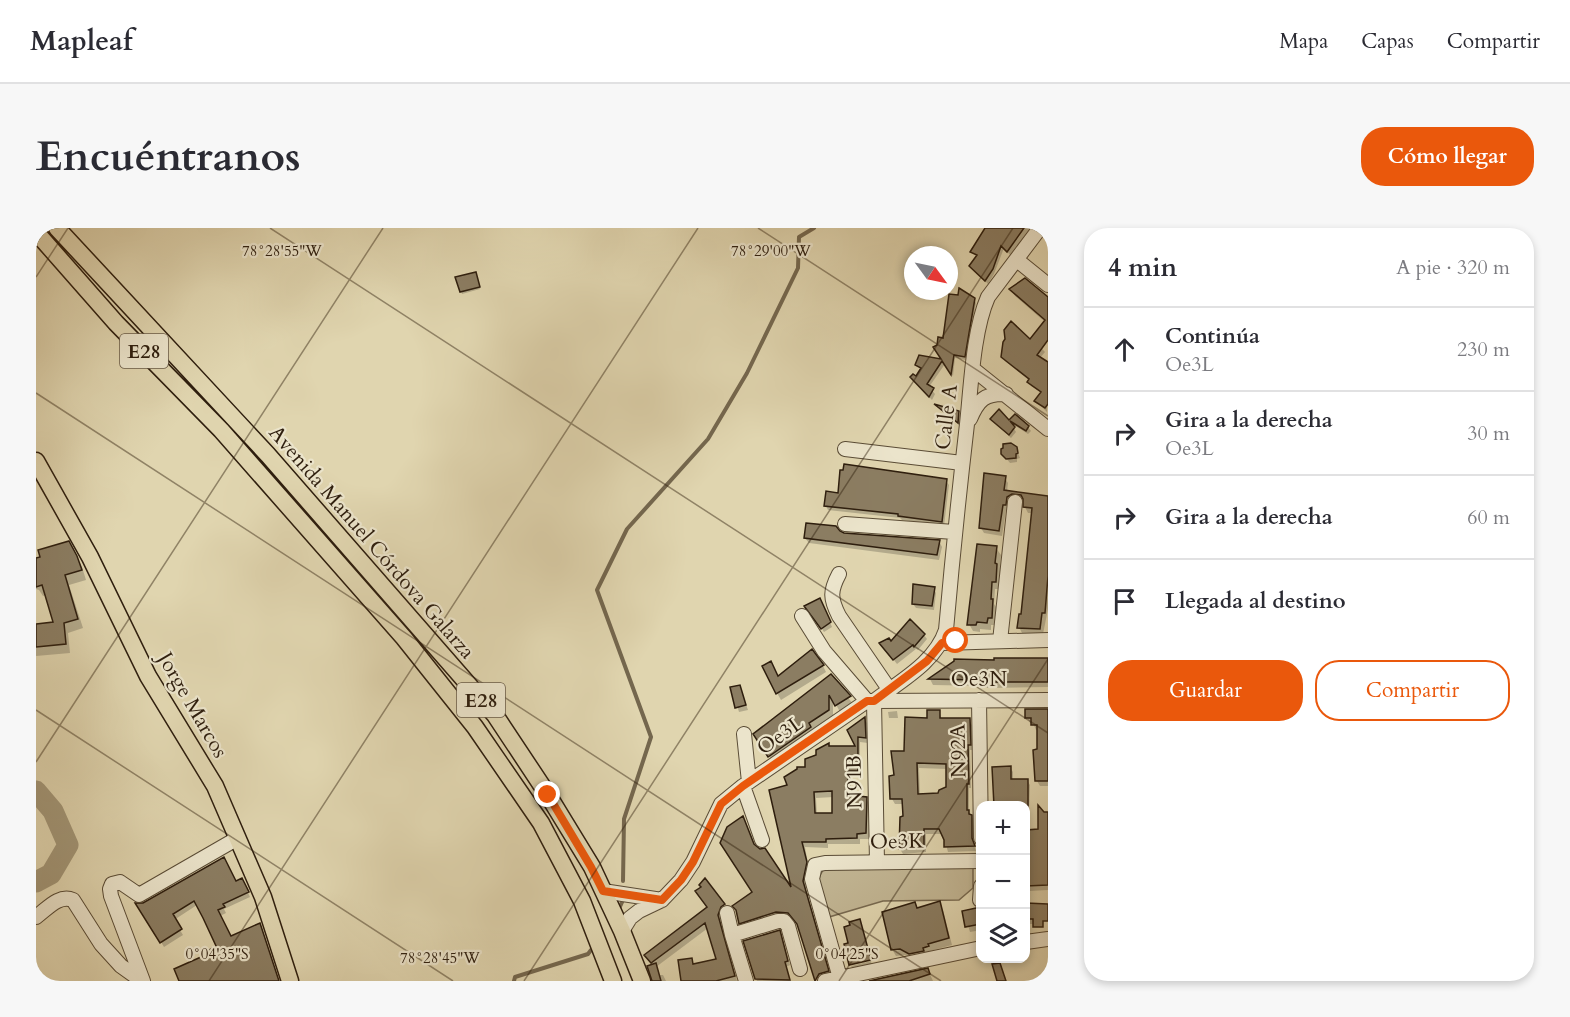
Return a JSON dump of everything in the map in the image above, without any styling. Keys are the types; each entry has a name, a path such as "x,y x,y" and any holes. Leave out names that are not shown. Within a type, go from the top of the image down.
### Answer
{"main road":[{"name":"Avenida Manuel Córdova Galarza","path":"57,228 268,455 495,716 548,795 591,867 622,931 642,981"},
{"name":"Avenida Manuel Córdova Galarza","path":"36,232 116,323 221,430 404,638 475,727 541,823 582,901 613,981"},
{"path":"253,468 268,455"},
{"name":"Jorge Marcos","path":"36,461 90,557 148,676 214,786 262,897 290,981"}],"street":[{"name":"Calle A","path":"944,636 973,369 983,308 988,297 1040,228"},
{"path":"1017,260 1048,285"},
{"path":"973,369 1048,429"},
{"path":"967,426 974,409 985,397 993,393 1006,394"},
{"path":"845,449 962,463"},
{"path":"1000,641 1015,502"},
{"path":"845,524 954,532"},
{"path":"839,574 831,589 833,605 890,689"},
{"path":"802,616 824,651 871,701"},
{"path":"944,636 1000,641 1048,640"},
{"name":"Oe3L","path":"622,931 630,918 639,910 662,900 681,880 693,862 721,804 746,784 890,689 927,661 944,636"},
{"name":"N92A","path":"979,699 980,801"},
{"name":"Oe3N","path":"871,701 1048,700"},
{"name":"N91B","path":"871,701 877,862"},
{"path":"744,734 746,784 762,840"},
{"path":"143,981 111,896 112,884 120,882 139,895 238,838"},
{"name":"Oe3K","path":"840,978 812,879 815,865 976,861"},
{"path":"603,891 662,900"},
{"path":"36,917 60,899 73,900 111,956 143,981"},
{"path":"727,913 746,981"},
{"path":"732,935 784,921 788,926 800,969"},
{"path":"1030,941 1048,939"},
{"path":"825,981 976,949"}],"shaded area":[{"path":"826,867 973,867 973,888 959,900 883,901 829,917 818,885 821,873"}],"building":[{"path":"985,228 1024,228 1007,252 1001,246 993,269 985,281 969,266 977,255 970,252"},
{"path":"476,272 480,287 460,292 455,277"},
{"path":"1025,278 1048,297 1048,340 1037,355 1048,362 1048,404 1045,408 1034,401 1041,392 1027,382 1029,379 1001,357 1005,339 1004,330 1011,321 1030,339 1045,320 1009,289"},
{"path":"959,288 975,298 965,357 954,355 951,375 942,361 927,384 934,388 929,397 910,377 913,374 916,376 921,368 915,365 919,355 941,359 933,347 937,345 938,337 943,338 948,300 958,300"},
{"path":"934,404 959,411 958,423 953,419"},
{"path":"999,409 1009,420 1015,414 1029,426 1026,431 1010,421 1015,427 1009,435 990,419"},
{"path":"1011,443 1017,447 1018,453 1016,458 1006,459 1001,454 1001,449 1003,444"},
{"path":"844,464 947,479 942,522 898,516 898,514 824,506 826,491 838,493 840,470 843,470"},
{"path":"984,473 1006,476 1004,490 1048,496 1048,576 1045,613 1042,613 1040,629 1017,628 1019,614 1021,614 1032,508 1023,507 1021,495 1012,494 1007,497 1006,505 1003,505 999,531 979,528"},
{"path":"806,523 836,526 844,533 940,540 937,555 804,538"},
{"path":"69,541 82,570 65,575 78,619 64,623 66,644 36,647 36,624 53,622 42,585 36,587 36,558 40,557 38,550"},
{"path":"977,544 997,546 996,582 992,582 992,618 988,618 987,623 977,622 976,625 967,625"},
{"path":"913,584 935,587 932,606 912,604"},
{"path":"820,598 831,622 821,629 804,606"},
{"path":"910,619 925,634 914,647 913,645 893,660 879,643 889,638 891,641"},
{"path":"812,649 824,665 776,694 762,666 771,661 778,676"},
{"path":"994,658 1048,658 1048,682 928,679 954,659 994,660"},
{"path":"831,674 851,696 835,706 829,695 829,710 809,723 811,727 768,757 753,734"},
{"path":"740,685 746,705 735,708 730,687"},
{"path":"1025,709 1048,709 1048,781 1035,781 1033,750 1037,749 1037,725 1031,725 1031,718 1025,718"},
{"path":"927,710 940,710 940,718 970,718 971,745 968,745 967,810 972,815 972,838 975,846 944,847 944,840 939,829 924,829 924,847 899,849 900,817 903,816 902,799 890,799 889,776 894,775 891,751 904,751 905,717 927,718","holes":["917,763 946,764 946,787 938,793 918,794"]},
{"path":"865,717 866,738 858,737 858,771 848,771 848,795 867,797 866,833 857,834 857,838 802,842 807,862 803,881 829,971 819,974 815,981 797,924 788,913 776,912 739,924 736,910 732,906 752,892 720,843 727,827 743,816 754,844 760,849 765,848 791,887 769,790 787,785 784,777 797,767 805,767 805,759 816,755 816,750 829,743 829,746 855,746 847,730","holes":["832,791 832,813 815,813 814,792"]},
{"path":"1011,766 1011,779 1028,779 1028,801 994,801 992,767"},
{"path":"1038,805 1044,812 1048,812 1048,885 1030,886 1030,830 1038,829"},
{"path":"224,857 236,881 242,878 249,892 223,904 225,907 218,910 231,936 260,923 279,981 179,981 174,969 201,957 216,946 194,901 173,914 182,929 160,943 135,903 143,903"},
{"path":"705,878 725,904 718,915 735,976 716,981 681,981 678,960 692,958 693,964 716,959 705,923 651,963 644,955 707,907 695,891 701,887 699,885"},
{"path":"940,901 949,938 928,944 929,946 923,948 924,951 909,954 900,949 891,950 882,912 915,902 917,908"},
{"path":"1030,903 1048,904 1048,921 1043,921 1043,927 1033,927 1033,919 1030,919"},
{"path":"976,908 976,925 965,927 962,911"},
{"path":"860,919 871,960 849,965 844,944 848,943 844,927 850,925 849,922"},
{"path":"780,930 790,980 755,979 743,941"},
{"path":"656,963 661,981 652,981 647,966"},
{"path":"1000,963 1006,981 997,981 992,964"},
{"path":"928,968 930,974 909,981 869,981"}],"waterway":[{"path":"623,881 624,819 651,737 597,590 627,529 708,439 747,373 798,268 799,237 814,228"},
{"path":"36,791 53,811 68,845 51,874 36,882"},
{"path":"618,911 623,900"},
{"path":"514,981 515,977 588,954 591,950"}],"route":[{"path":"548,795 603,891 662,900 681,880 693,862 721,804 743,786 867,701 874,701 927,661 942,643 956,641"}]}
